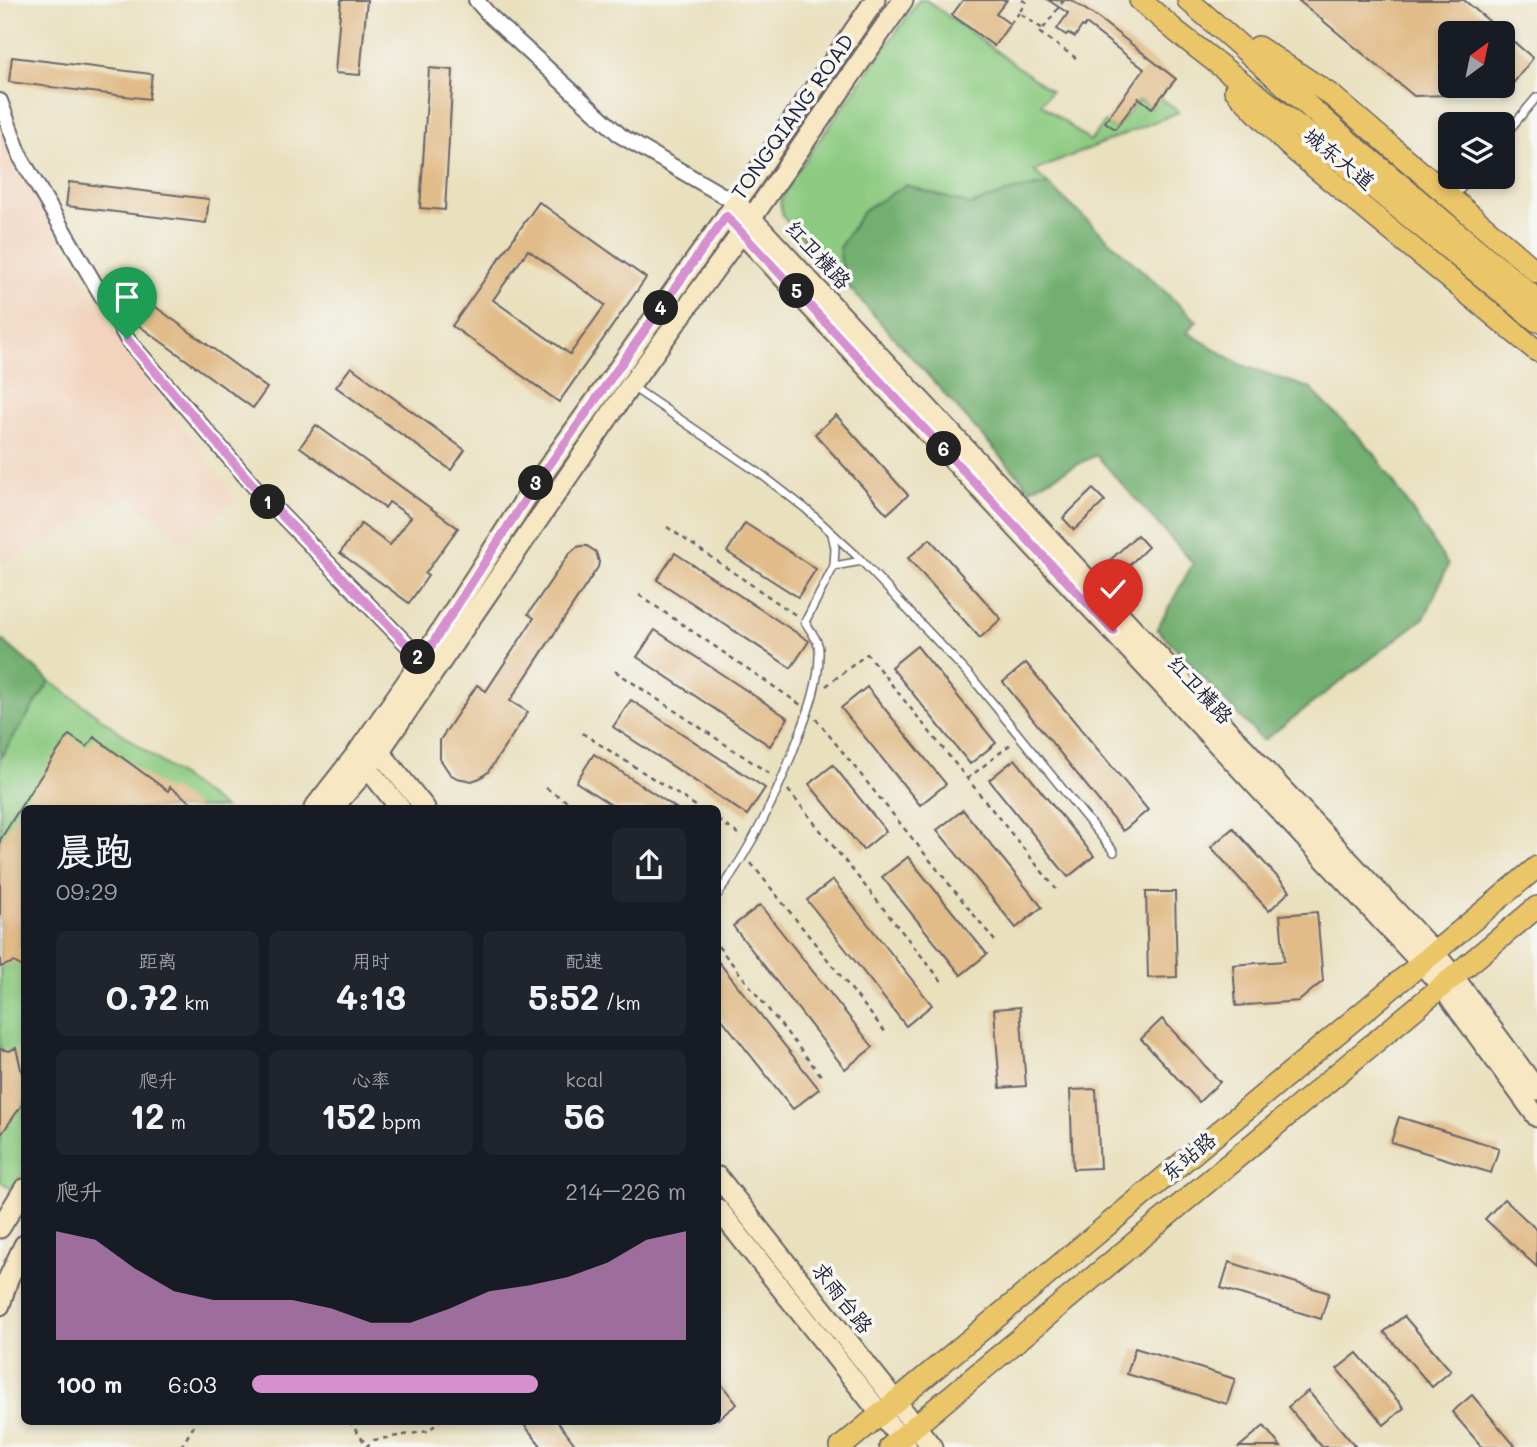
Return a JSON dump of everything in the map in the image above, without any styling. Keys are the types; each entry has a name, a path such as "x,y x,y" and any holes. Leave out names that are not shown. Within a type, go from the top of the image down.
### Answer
{"main road":[{"name":"城东大道","path":"1140,0 1537,321"},
{"name":"城东大道","path":"1190,2 1347,140 1537,300"},
{"path":"1190,2 1331,95 1537,272"},
{"path":"1177,32 1288,145 1537,351"},
{"name":"东站路","path":"841,1447 1537,867"},
{"name":"东站路","path":"903,1440 1537,908"}],"street":[{"path":"476,0 491,17 621,136 731,210"},
{"name":"TONGQIANG ROAD","path":"335,805 422,660 526,498 731,210 875,0"},
{"name":"TONGQIANG ROAD","path":"317,805 368,752 747,225 902,0"},
{"path":"0,101 21,158 127,339 259,492 422,660"},
{"name":"红卫横路","path":"731,210 1427,958 1537,1090"},
{"path":"368,752 398,805"},
{"path":"368,752 422,805"},
{"name":"红卫横路","path":"1448,982 1537,1118"},
{"name":"求雨台路","path":"721,1181 888,1408 903,1440 932,1447"},
{"path":"0,1228 21,1194"},
{"name":"求雨台路","path":"721,1213 888,1408"},
{"path":"0,1305 21,1251"}],"lane":[{"path":"1515,123 1537,97"},
{"path":"1452,199 1461,189"},
{"path":"630,386 762,475 806,509 862,561 974,679 1114,852"},
{"path":"721,890 752,843 770,808 809,710 818,671 820,646 805,622 834,566 832,533"},
{"path":"834,566 862,561"}],"path":[{"path":"1010,24 1026,2 1022,0"},
{"path":"1064,0 1040,33 1076,58"},
{"path":"1019,13 1043,29"},
{"path":"667,527 805,622"},
{"path":"639,595 809,710 995,941"},
{"path":"812,696 867,654 1056,889"},
{"path":"615,671 781,781 944,984"},
{"path":"582,733 694,805"},
{"path":"967,779 1020,737"},
{"path":"546,788 572,805"},
{"path":"721,822 752,843"},
{"path":"744,855 886,1033"},
{"path":"721,950 823,1079"},
{"path":"181,1447 195,1425"},
{"path":"352,1425 367,1447 374,1440 428,1431 435,1425"}],"shaded area":[{"path":"0,117 13,154 120,342 236,499 181,542 128,495 0,565"}],"green space":[{"path":"919,0 926,0 1051,91 1041,104 1090,141 1105,122 1115,129 1135,103 1141,100 1152,108 1160,97 1179,112 1034,171 1048,184 1015,190 970,205 906,185 864,210 839,248 845,283 783,217 780,202 791,180"},
{"path":"1048,184 1197,321 1187,332 1242,365 1310,388 1374,453 1448,565 1425,617 1263,741 1157,629 1193,563 1096,455 1030,489 845,283 839,248 864,210 906,185 970,205 1015,190"},
{"path":"0,638 50,681 0,758"},
{"path":"50,681 220,805 21,805 21,1177 12,1189 0,1181 0,758"}],"building":[{"path":"341,0 367,0 360,75 335,73"},
{"path":"963,0 1007,0 996,14 1010,24 994,46 952,15"},
{"path":"1048,0 1071,0 1176,79 1152,108 1139,98 1115,129 1105,122 1144,69 1086,24 1075,37 1057,29 1068,13"},
{"path":"1298,0 1464,0 1489,21 1438,21 1438,95 1414,96"},
{"path":"1516,44 1533,58 1516,80"},
{"path":"12,57 152,74 149,99 9,82"},
{"path":"429,68 453,70 445,210 420,208"},
{"path":"69,182 209,199 206,223 66,206"},
{"path":"539,202 646,278 559,402 452,326","holes":["528,250 605,305 570,354 493,300"]},
{"path":"153,305 267,388 253,408 138,325"},
{"path":"351,367 465,450 451,470 336,387"},
{"path":"836,415 908,495 887,514 815,434"},
{"path":"316,425 458,528 425,574 428,576 409,603 340,553 361,524 390,545 411,517 389,502 385,508 300,447"},
{"path":"1093,489 1105,501 1074,530 1063,518"},
{"path":"745,523 816,569 798,597 727,552"},
{"path":"1137,535 1148,547 1118,576 1106,564"},
{"path":"930,539 1001,619 980,638 908,558"},
{"path":"587,546 596,552 598,567 510,701 528,712 488,772 472,781 450,774 440,759 440,740 477,685 486,691 534,618 528,614 569,554 577,547"},
{"path":"675,553 809,641 791,668 657,580"},
{"path":"655,630 788,718 770,746 637,657"},
{"path":"917,646 996,743 970,764 891,667"},
{"path":"1026,663 1148,810 1123,831 1003,682"},
{"path":"867,687 946,784 920,805 841,708"},
{"path":"631,700 765,788 747,815 613,727"},
{"path":"69,735 87,747 94,737 168,791 170,787 195,805 22,805"},
{"path":"594,754 671,805 611,805 576,782"},
{"path":"1015,759 1094,856 1068,877 989,780"},
{"path":"833,765 886,831 863,850 809,784"},
{"path":"21,806 21,966 14,962 0,967 0,840"},
{"path":"963,810 1042,907 1016,928 937,830"},
{"path":"1233,828 1290,891 1269,911 1211,847"},
{"path":"908,857 987,954 961,975 882,877"},
{"path":"833,880 932,1005 906,1026 807,900"},
{"path":"1146,892 1175,892 1177,977 1148,978"},
{"path":"760,905 873,1047 845,1069 733,926"},
{"path":"1317,912 1323,981 1299,1001 1236,1006 1233,965 1284,961 1280,915"},
{"path":"721,965 819,1089 793,1109 721,1018"},
{"path":"1020,1007 1026,1086 1000,1088 994,1009"},
{"path":"1162,1019 1220,1082 1199,1102 1141,1039"},
{"path":"16,1048 21,1069 21,1106 0,1136 0,1049 9,1051"},
{"path":"1096,1089 1100,1168 1073,1169 1070,1090"},
{"path":"1399,1117 1499,1148 1491,1173 1391,1142"},
{"path":"1504,1199 1537,1230 1537,1267 1485,1219"},
{"path":"1229,1262 1329,1293 1321,1319 1221,1288"},
{"path":"1404,1316 1451,1371 1432,1387 1384,1332"},
{"path":"1135,1348 1235,1379 1227,1404 1127,1374"},
{"path":"1357,1353 1404,1408 1384,1425 1337,1369"},
{"path":"721,1384 737,1404 721,1417"},
{"path":"1308,1391 1356,1447 1322,1447 1288,1407"},
{"path":"1472,1395 1516,1447 1482,1447 1452,1412"},
{"path":"524,1425 560,1425 577,1447 542,1447"},
{"path":"1264,1426 1281,1447 1239,1447"}],"route":[{"path":"127,339 259,492 422,660 526,498 726,216 1113,631"}]}
